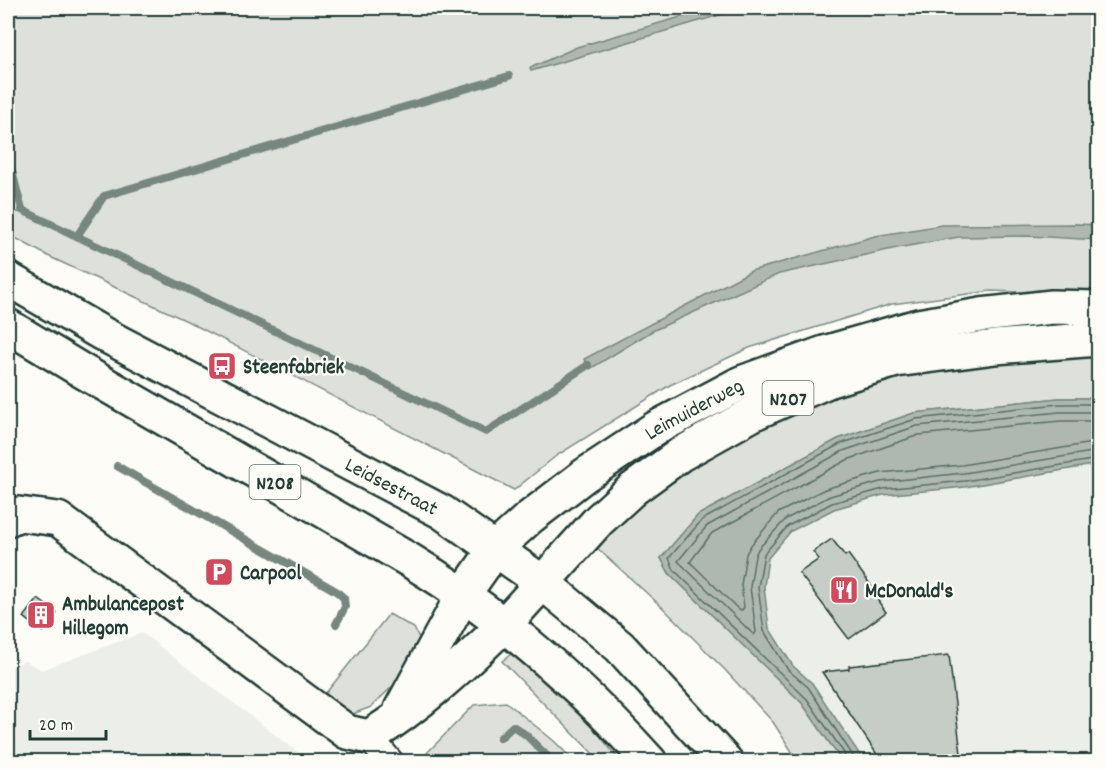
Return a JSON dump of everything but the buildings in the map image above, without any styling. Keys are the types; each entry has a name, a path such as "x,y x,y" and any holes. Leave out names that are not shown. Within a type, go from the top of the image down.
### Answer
{"main road":[{"name":"Leidsestraat","path":"8,279 103,334 442,512 496,548 543,582 620,647 726,762"},
{"name":"Leimuiderweg","path":"496,548 529,518 585,475 656,428 741,383 824,353 918,326 981,315 1052,307 1098,308"},
{"name":"N208","path":"8,326 411,561 463,595 504,625 571,682 621,730 650,762"},
{"name":"Leimuiderweg","path":"543,582 599,520 633,489 681,454 756,412 830,380 896,360 995,346 1098,339"},
{"path":"8,519 20,514 58,519 347,732 382,729 461,667 504,625"},
{"name":"N207","path":"463,595 496,548"},
{"name":"N207","path":"504,625 543,582"},
{"path":"382,729 463,595"}],"street":[{"path":"382,729 390,762"}],"shaded area":[{"path":"8,8 1098,8 1098,295 991,291 892,304 749,348 670,385 556,456 514,490 187,321 50,257 8,234 8,213 18,212 69,232 24,209 8,146"},
{"path":"1098,345 1098,398 1059,398 914,413 838,439 698,515 661,558 669,573 802,703 842,761 798,761 773,722 725,670 662,607 597,548 621,519 689,464 752,427 896,371"},
{"path":"1098,373 1098,761 811,761 635,550"},
{"path":"389,614 414,628 420,640 397,682 371,707 350,715 318,703"},
{"path":"142,633 309,761 8,761 8,668 25,661 42,670"},
{"path":"511,654 528,655 554,678 620,761 600,761 502,661"},
{"path":"506,702 554,741 574,761 425,761 424,756 474,705"}],"water":[{"path":"712,8 743,8 531,71 530,68 577,47"},
{"path":"942,225 1098,225 1098,240 1030,236 959,237 779,274 652,331 590,369 584,359 751,271 875,236"},
{"path":"1059,398 1098,398 1098,464 965,487 883,495 834,509 791,531 768,558 764,587 769,628 793,666 812,683 864,761 842,761 802,703 669,573 661,558 698,515 838,439 914,413"}],"waterway":[{"path":"77,236 104,196 509,76"},
{"path":"8,156 22,210 486,432 588,365"},
{"path":"117,466 336,591 344,598 345,607 336,624"},
{"path":"500,738 513,726 526,735 553,762"}],"place":[{"name":"Steenfabriek","path":"222,366"},
{"name":"Carpool","path":"219,572"},
{"name":"McDonald's","path":"844,590"},
{"name":"Ambulancepost Hillegom","path":"41,615"}]}
